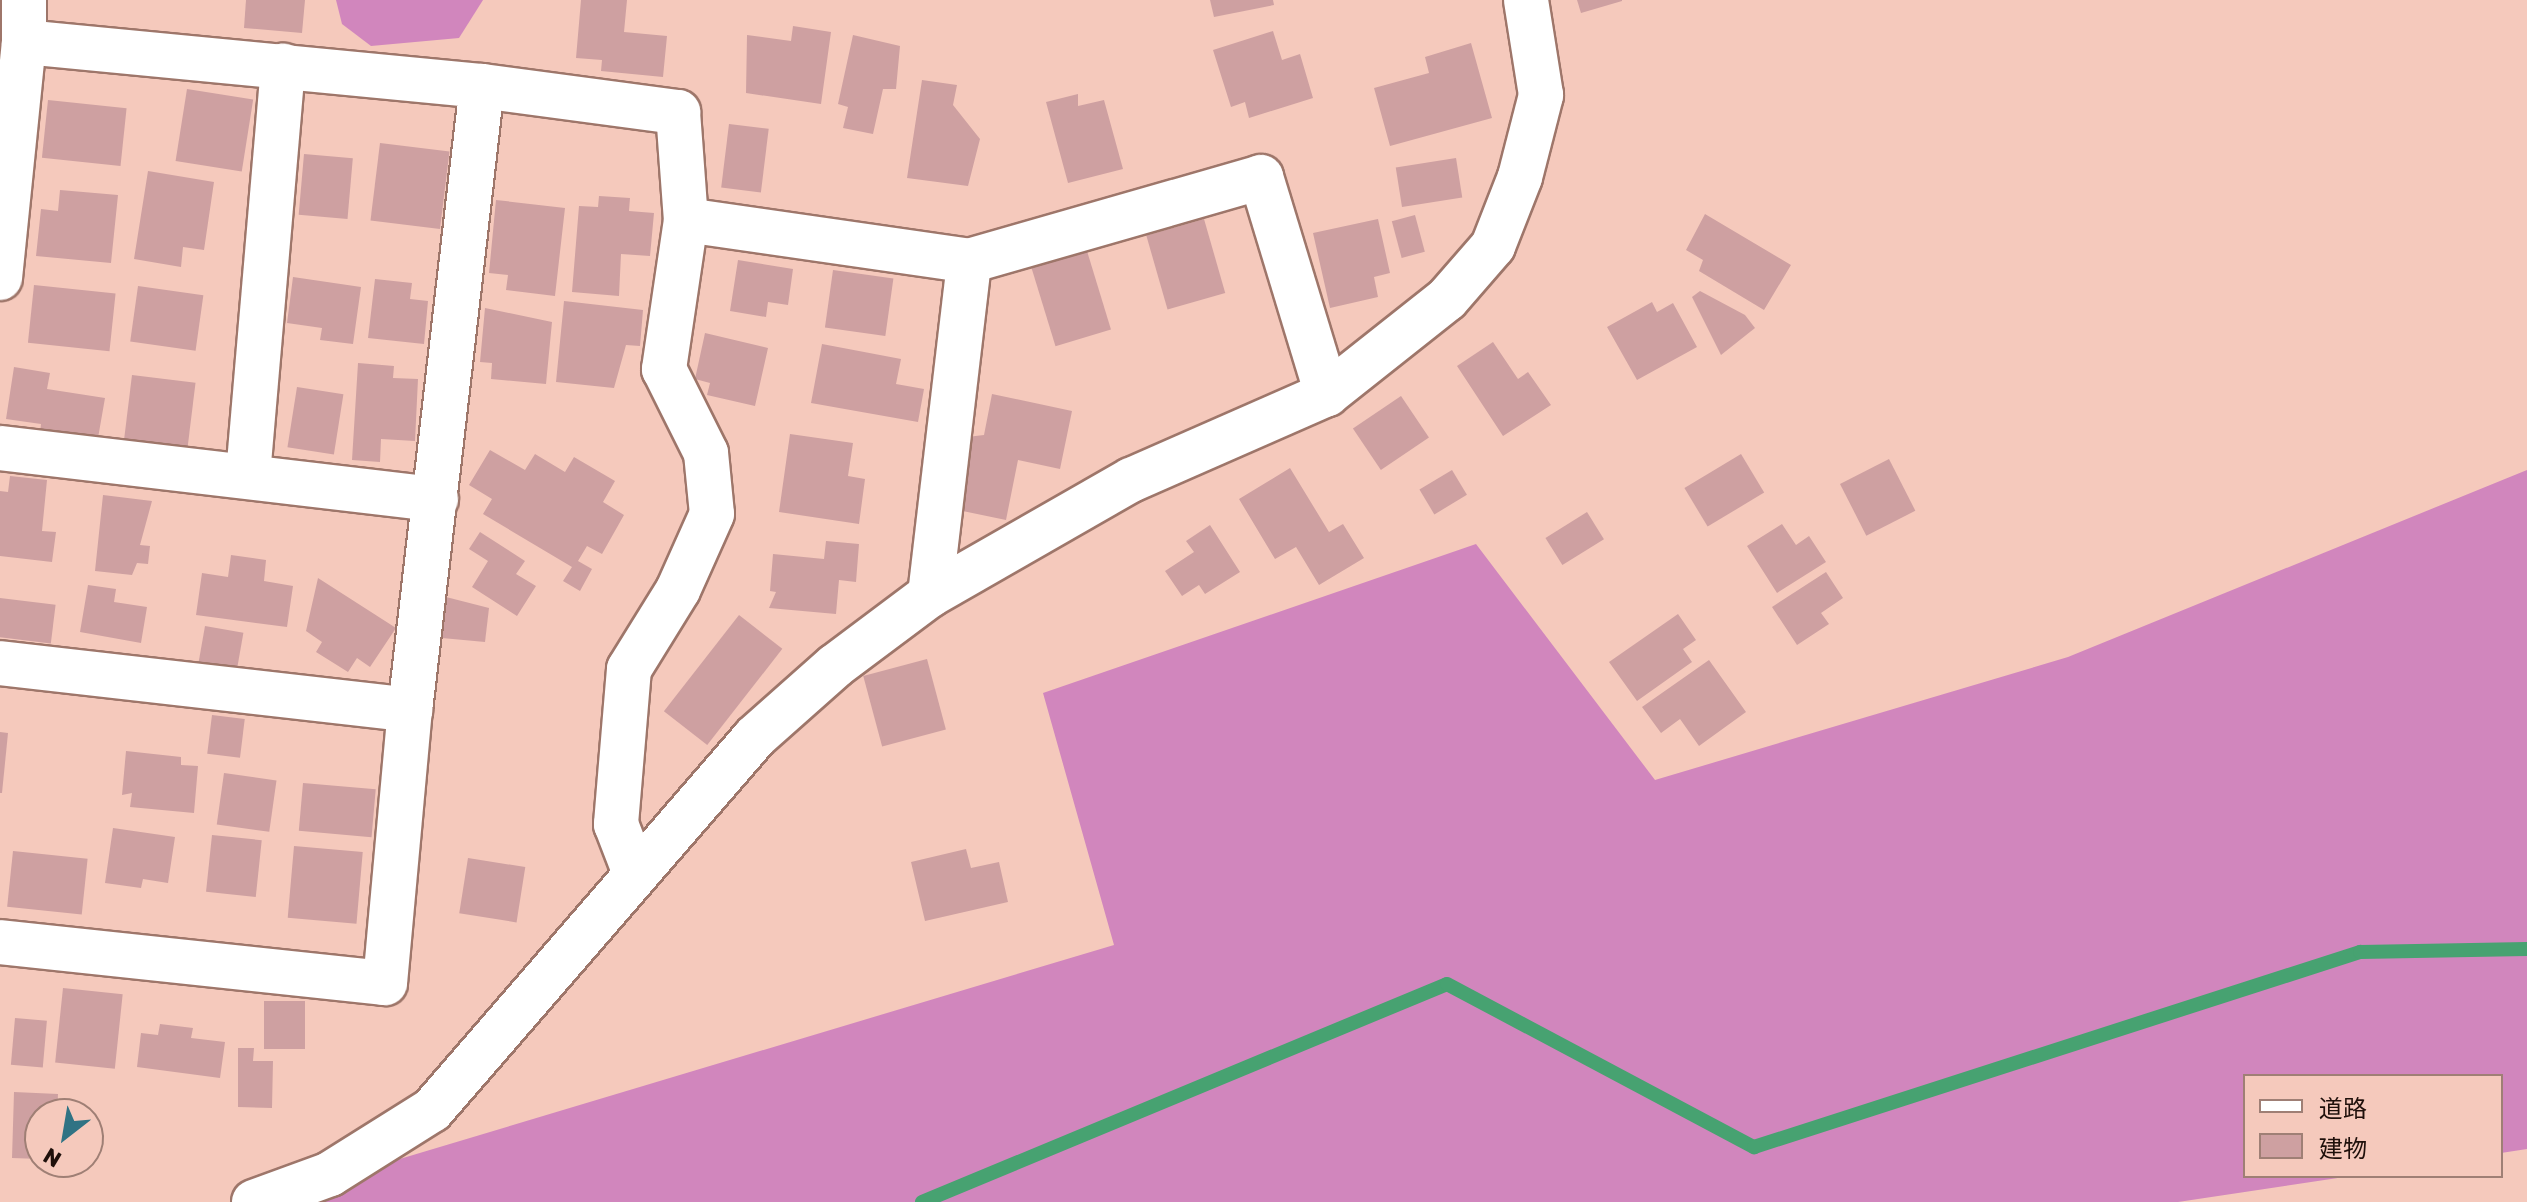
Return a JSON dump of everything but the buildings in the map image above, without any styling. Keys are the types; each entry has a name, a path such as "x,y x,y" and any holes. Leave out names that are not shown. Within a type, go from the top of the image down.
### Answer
{"street":[{"path":"254,1202 330,1174 432,1110 634,871 755,737 835,666 930,595 1131,480 1327,394 1447,299 1493,246 1541,95 1526,0"},
{"path":"0,278 24,21 283,65 482,86 678,112 686,220 664,369 706,453 712,514 678,590 629,669 616,824 634,871"},
{"path":"248,475 283,65"},
{"path":"0,942 385,983 410,710 482,86"},
{"path":"686,220 969,261 1261,177 1327,394"},
{"path":"930,595 969,261"},
{"path":"0,448 436,499"},
{"path":"0,663 410,710"}],"shaded area":[{"path":"336,0 483,0 459,38 371,46 342,24"},
{"path":"2527,470 2527,1149 2503,1153 2503,1074 2243,1074 2243,1178 2338,1178 2178,1202 256,1202 1114,945 1043,693 1476,544 1655,780 2068,657"}],"waterway":[{"path":"922,1202 1447,984 1754,1147 2360,952 2527,949"}]}
